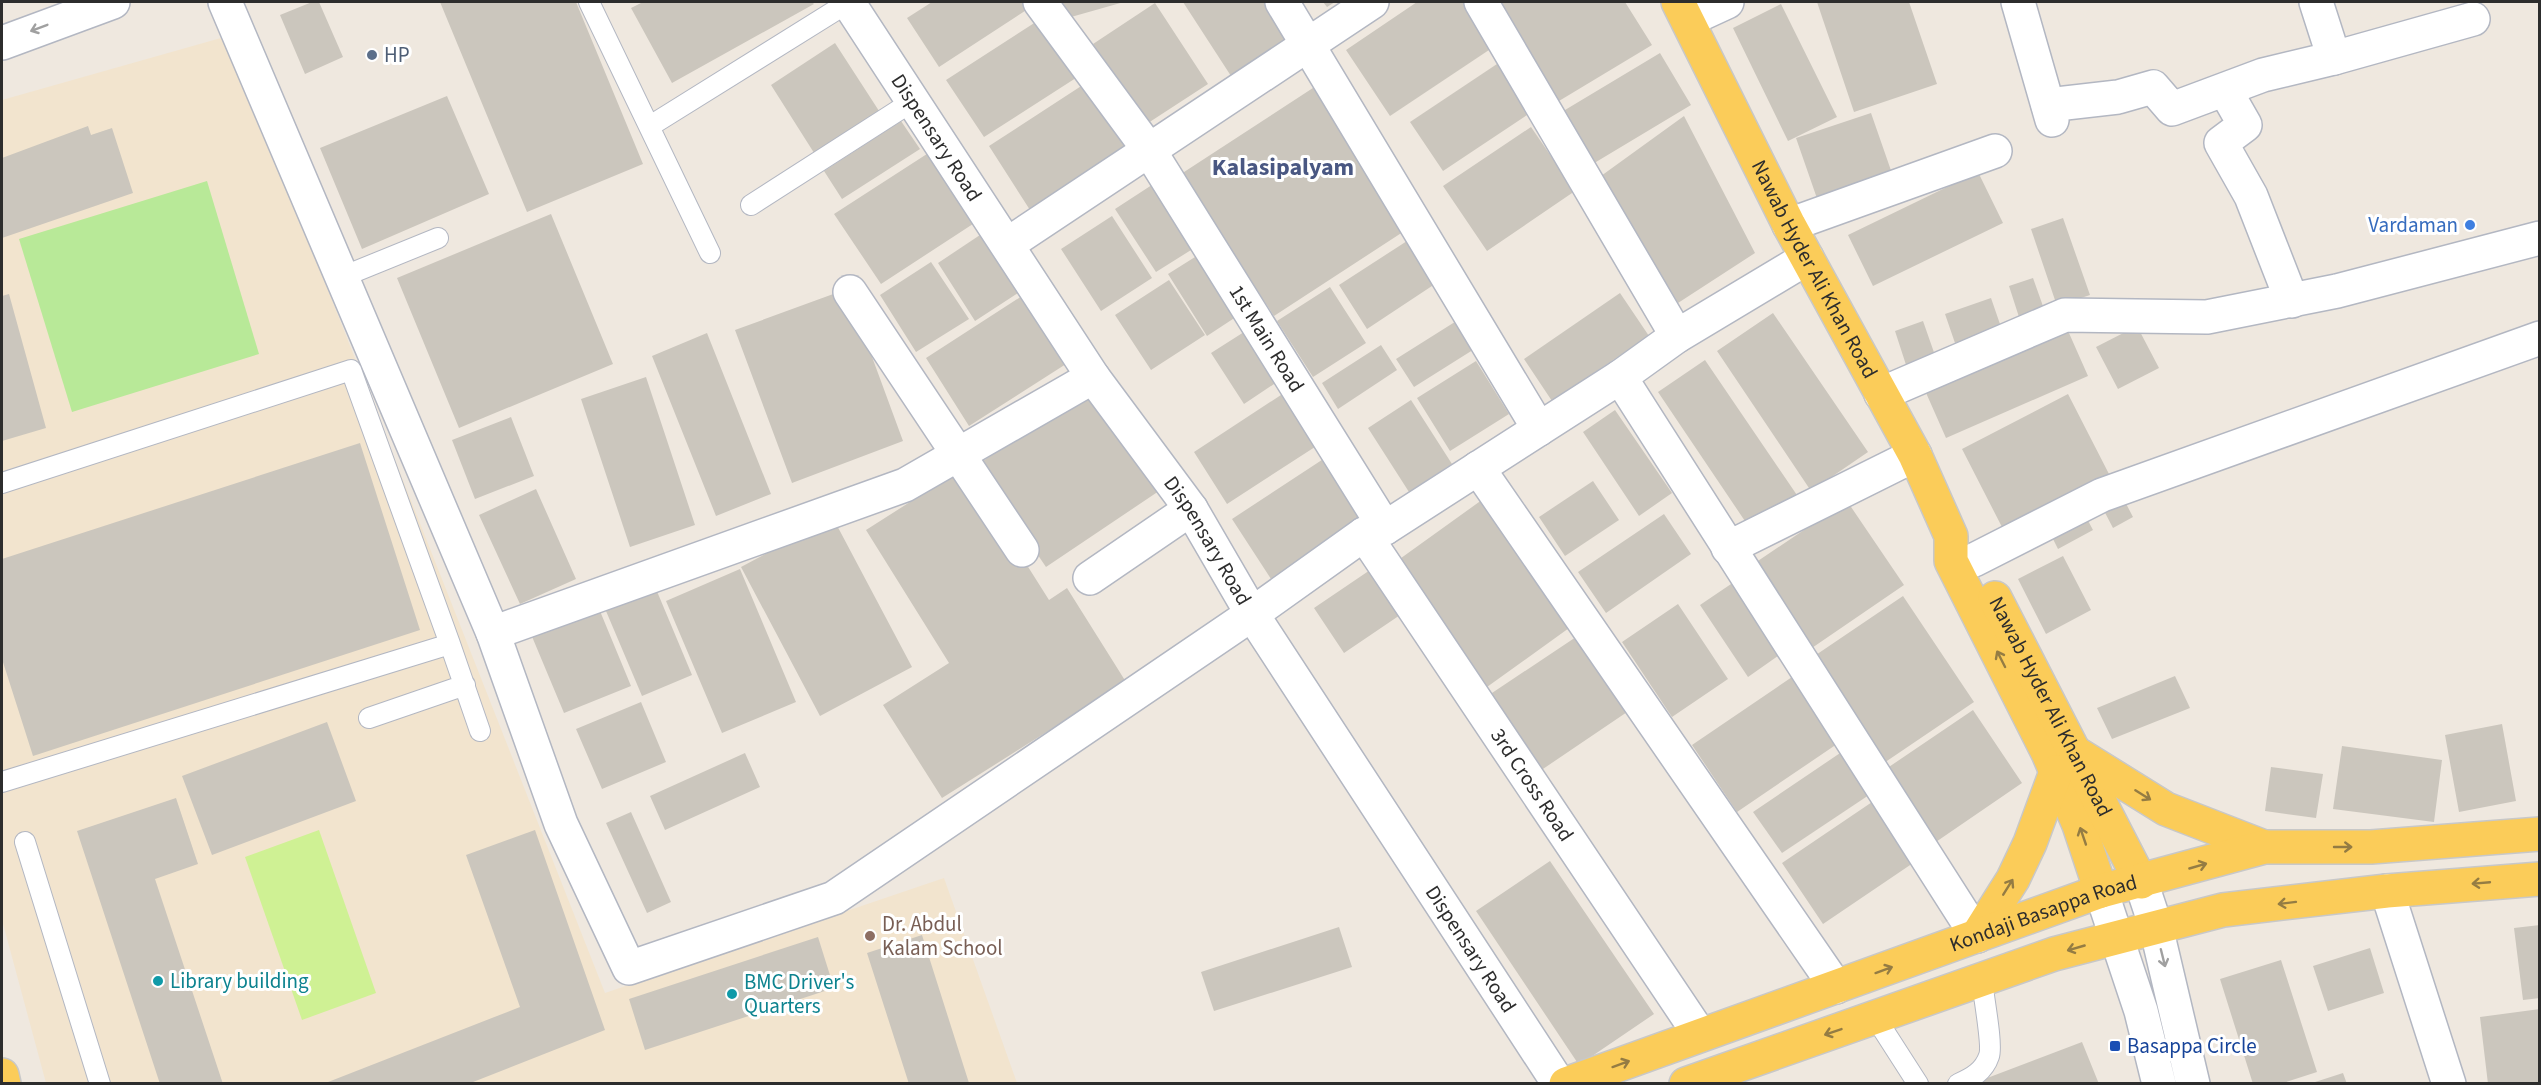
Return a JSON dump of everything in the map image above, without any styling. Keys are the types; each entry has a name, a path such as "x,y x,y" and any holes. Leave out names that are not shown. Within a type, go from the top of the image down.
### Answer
{"main road":[{"name":"Nawab Hyder Ali Khan Road","path":"1683,11 1789,225 1915,455 1951,536 1951,561 2010,677 2141,882"},
{"name":"Nawab Hyder Ali Khan Road","path":"1951,536 1971,553 2066,763 2079,825 2101,891"},
{"path":"1977,936 2013,879 2066,763 2166,809 2264,847"},
{"name":"Kondaji Basappa Road","path":"1566,1083 2101,891 2264,847 2371,847 2540,834"},
{"name":"Kondaji Basappa Road","path":"1686,1083 2054,954 2223,910 2387,891 2540,879"},
{"path":"2,1075 4,1083"}],"street":[{"path":"2,43 77,7 113,2"},
{"path":"225,2 493,633 561,824 629,968 834,897 1374,531 1620,377 1677,336 1807,258"},
{"name":"Dispensary Road","path":"849,2 1093,377 1191,509 1252,614 1559,1083"},
{"name":"1st Main Road","path":"1040,2 1149,150 1374,531"},
{"path":"1282,2 1539,429"},
{"path":"1008,244 1372,2"},
{"path":"1481,2 1677,336"},
{"path":"1683,11 1727,2"},
{"path":"2018,2 2050,112 2153,87 2172,109 2263,75 2334,58 2473,19"},
{"path":"2316,2 2334,58"},
{"path":"2225,90 2245,125 2221,143 2251,196 2292,301"},
{"path":"1789,225 1995,152"},
{"path":"1881,394 2065,315 2207,317 2337,291 2540,238"},
{"path":"850,292 1022,550"},
{"path":"1974,560 2102,495 2540,338"},
{"path":"493,633 905,485 1093,377"},
{"path":"1620,377 1977,936"},
{"path":"1728,548 1915,455"},
{"path":"1478,468 1836,987"},
{"path":"1090,578 1191,509"},
{"name":"3rd Cross Road","path":"1374,531 1700,1035"},
{"path":"2141,882 2156,927 2193,1083"},
{"path":"2101,891 2141,1011 2159,1083"},
{"path":"2387,891 2449,1083"}],"lane":[{"path":"589,2 710,253"},
{"path":"650,126 849,2"},
{"path":"751,205 914,101"},
{"path":"342,277 438,238"},
{"path":"2,483 351,370 480,731"},
{"path":"2,782 450,644"},
{"path":"369,718 465,685"},
{"path":"25,842 100,1083"},
{"path":"1958,1083 1972,1078 1983,1069 1990,1054 1982,980"},
{"path":"1875,1017 1918,1083"}],"shaded area":[{"path":"228,36 605,993 944,878 1017,1083 46,1083 2,920 2,100"}],"green space":[{"path":"207,181 259,354 72,412 19,239"},
{"path":"319,830 376,993 302,1020 245,857"}],"building":[{"path":"312,2 319,2 343,57 305,74 280,15"},
{"path":"440,2 576,2 643,164 527,212"},
{"path":"643,2 812,2 814,4 672,83 631,8"},
{"path":"932,2 1027,2 1031,7 939,67 907,18"},
{"path":"1059,2 1124,2 1064,19"},
{"path":"1183,2 1266,2 1290,38 1231,76"},
{"path":"1323,2 1335,2 1327,7"},
{"path":"1417,2 1465,2 1495,46 1390,116 1346,50"},
{"path":"1486,2 1625,2 1652,45 1549,107"},
{"path":"1817,2 1909,2 1937,84 1854,112"},
{"path":"1155,3 1208,84 1145,125 1093,44"},
{"path":"1781,4 1837,117 1788,141 1733,28"},
{"path":"1042,18 1079,76 984,137 946,80"},
{"path":"835,43 881,114 816,156 771,85"},
{"path":"1660,53 1691,105 1591,165 1560,113"},
{"path":"1503,60 1536,109 1443,171 1410,122"},
{"path":"1092,79 1133,143 1030,210 989,146"},
{"path":"1316,86 1409,228 1274,316 1181,174"},
{"path":"447,96 489,194 362,249 320,148"},
{"path":"1871,113 1895,182 1820,207 1796,138"},
{"path":"1684,116 1755,253 1678,303 1601,176"},
{"path":"901,121 920,149 842,199 824,171"},
{"path":"88,126 91,135 112,128 133,193 2,238 2,158"},
{"path":"1531,127 1575,191 1487,251 1443,186"},
{"path":"930,152 976,222 881,284 834,214"},
{"path":"1978,172 2003,223 1873,286 1848,235"},
{"path":"1158,181 1199,245 1156,272 1115,209"},
{"path":"551,214 613,364 459,428 397,278"},
{"path":"1112,216 1152,278 1101,311 1061,249"},
{"path":"2063,218 2090,295 2057,306 2031,229"},
{"path":"983,233 1021,291 975,321 938,263"},
{"path":"1407,241 1435,284 1367,329 1339,285"},
{"path":"1203,252 1242,313 1207,336 1168,274"},
{"path":"931,262 969,319 916,352 880,295"},
{"path":"2033,278 2044,309 2019,317 2009,286"},
{"path":"1169,280 1205,335 1151,370 1115,315"},
{"path":"1330,287 1366,343 1313,377 1277,321"},
{"path":"847,289 903,441 792,483 735,330"},
{"path":"1620,293 1649,336 1552,401 1524,359"},
{"path":"9,294 46,428 2,441 2,296"},
{"path":"1022,296 1066,364 969,426 926,358"},
{"path":"1991,298 2001,327 1955,343 1945,314"},
{"path":"1773,313 1868,452 1811,491 1717,351"},
{"path":"1458,320 1476,348 1414,387 1396,359"},
{"path":"1923,321 1937,361 1908,371 1895,331"},
{"path":"2065,324 2088,376 1946,438 1923,386"},
{"path":"2137,326 2159,368 2118,389 2096,347"},
{"path":"1244,332 1277,382 1244,404 1211,353"},
{"path":"707,333 771,494 716,516 652,356"},
{"path":"1381,345 1397,370 1338,409 1322,383"},
{"path":"1705,360 1801,501 1753,533 1658,392"},
{"path":"1476,361 1509,414 1450,451 1417,398"},
{"path":"646,377 695,525 630,547 581,399"},
{"path":"1090,389 1159,491 1046,567 977,465"},
{"path":"1284,393 1318,445 1227,504 1194,452"},
{"path":"2068,394 2109,474 2003,529 1962,449"},
{"path":"1411,400 1452,464 1409,492 1368,428"},
{"path":"1615,410 1672,493 1639,516 1583,432"},
{"path":"511,417 534,476 475,499 452,440"},
{"path":"360,443 420,630 33,756 2,659 2,559"},
{"path":"1331,454 1373,520 1275,585 1232,519"},
{"path":"965,467 1049,600 1067,588 1126,682 942,798 883,705 949,663 866,530"},
{"path":"1593,481 1619,520 1565,556 1539,517"},
{"path":"536,489 576,579 520,604 479,515"},
{"path":"2121,494 2133,517 2113,528 2101,505"},
{"path":"1486,497 1576,623 1480,692 1390,566"},
{"path":"1847,501 1904,585 1806,652 1749,567"},
{"path":"1664,514 1691,554 1606,613 1578,572"},
{"path":"2085,515 2093,530 2058,549 2050,533"},
{"path":"833,518 912,667 820,716 741,567"},
{"path":"2063,556 2091,610 2046,634 2018,579"},
{"path":"1376,566 1406,611 1344,653 1314,608"},
{"path":"740,569 796,702 722,733 666,601"},
{"path":"1734,582 1782,653 1748,677 1700,605"},
{"path":"656,589 692,675 642,696 606,611"},
{"path":"1903,596 1974,702 1878,767 1807,661"},
{"path":"595,599 631,686 564,713 528,627"},
{"path":"1678,604 1728,679 1672,717 1622,642"},
{"path":"1582,633 1633,708 1537,773 1486,697"},
{"path":"2175,676 2190,708 2112,739 2097,708"},
{"path":"1792,677 1837,744 1737,812 1692,745"},
{"path":"641,702 666,762 602,789 576,729"},
{"path":"1973,710 2022,783 1930,846 1880,773"},
{"path":"327,722 356,801 212,855 182,776"},
{"path":"2502,724 2516,801 2459,812 2445,735"},
{"path":"2342,746 2442,760 2434,822 2333,809"},
{"path":"1849,747 1878,789 1782,853 1753,812"},
{"path":"745,753 760,787 665,830 650,796"},
{"path":"2271,767 2323,774 2316,818 2265,811"},
{"name":"Library building","path":"176,798 198,864 155,879 223,1084 160,1084 77,831"},
{"path":"1878,798 1919,859 1823,924 1782,863"},
{"path":"631,812 671,902 647,913 606,823"},
{"path":"535,830 605,1030 468,1084 323,1084 520,1007 466,855"},
{"path":"1550,861 1654,1014 1579,1065 1476,911"},
{"path":"2540,925 2540,998 2523,1000 2514,928"},
{"path":"1339,927 1352,967 1214,1011 1201,972"},
{"path":"922,935 968,1084 909,1084 867,953"},
{"name":"BMC Driver's Quarters","path":"818,937 834,988 645,1050 629,999"},
{"path":"2370,948 2384,993 2328,1011 2313,966"},
{"path":"2281,960 2317,1072 2280,1084 2253,1084 2220,979"},
{"path":"2540,1009 2540,1084 2488,1084 2480,1017"},
{"path":"2082,1042 2099,1084 1983,1084 1982,1080"},
{"path":"2343,1073 2347,1084 2312,1084 2312,1083"}],"place":[{"name":"HP","path":"372,55"},
{"name":"Vardaman","path":"2470,225"},
{"name":"Dr. Abdul Kalam School","path":"870,936"},
{"name":"Library building","path":"158,981"},
{"name":"BMC Driver's Quarters","path":"732,994"},
{"name":"Basappa Circle","path":"2115,1046"}],"district":[{"name":"Kalasipalyam","path":"1283,167"}]}
